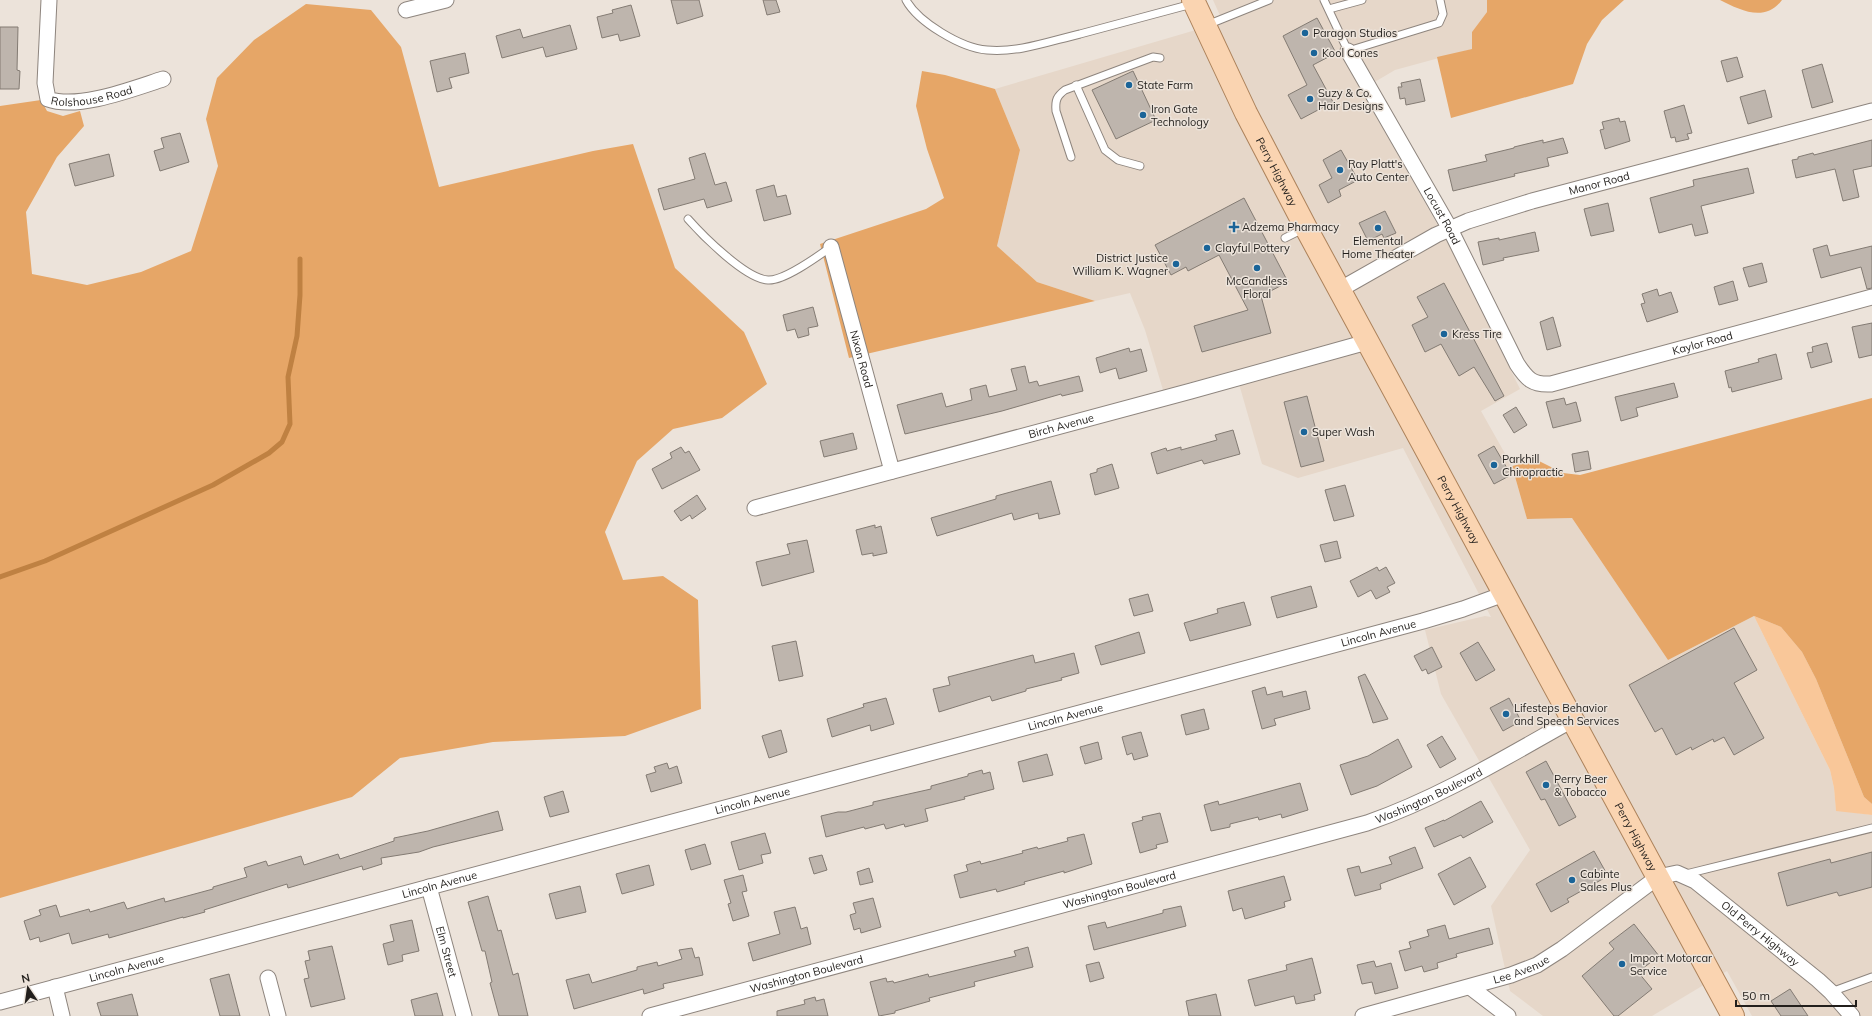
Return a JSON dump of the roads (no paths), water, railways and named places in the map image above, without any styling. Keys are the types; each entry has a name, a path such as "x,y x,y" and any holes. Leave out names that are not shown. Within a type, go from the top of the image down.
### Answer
{"main road":[{"name":"Perry Highway","path":"1193,2 1246,113 1339,290 1733,1016"}],"street":[{"name":"Rolshouse Road","path":"49,0 45,83 48,99 58,102 78,102 163,79"},
{"path":"406,10 446,0"},
{"name":"Locust Road","path":"1348,51 1449,228 1517,364 1523,374 1532,382"},
{"name":"Manor Road","path":"1339,290 1449,228 1532,202 1872,111"},
{"name":"Nixon Road","path":"831,247 892,471"},
{"name":"Kaylor Road","path":"1532,382 1551,384 1872,297"},
{"name":"Birch Avenue","path":"755,508 1367,342"},
{"name":"Lincoln Avenue","path":"0,1002 1423,621 1463,609 1504,594"},
{"name":"Washington Boulevard","path":"650,1016 1367,823 1397,812 1454,786 1572,720"},
{"path":"1658,877 1671,873 1684,875"},
{"name":"Old Perry Highway","path":"1684,875 1695,881 1831,992 1852,1016"},
{"name":"Lee Avenue","path":"1363,1016 1524,971 1549,958 1658,877"},
{"name":"Elm Street","path":"429,887 464,1016"},
{"path":"268,978 278,1016"},
{"path":"1470,986 1508,1016"},
{"path":"55,987 62,1016"}],"lane":[{"path":"906,0 915,12 942,33 966,44 986,50 1014,49 1193,2"},
{"path":"1205,26 1269,0"},
{"path":"1324,0 1348,51 1439,24 1443,14 1440,0"},
{"path":"1329,8 1362,0"},
{"path":"1071,156 1056,111 1055,104 1057,97 1065,90 1152,56 1160,58"},
{"path":"1076,86 1106,150 1118,160 1140,166"},
{"path":"688,219 714,245 742,268 758,278 769,280 788,274 831,247"},
{"path":"1286,238 1306,228"},
{"path":"1684,875 1872,828"},
{"path":"1831,992 1872,977"}],"waterway":[{"path":"0,577 45,561 213,485 269,453 282,442 290,424 288,377 297,336 300,295 300,259"}],"place":[{"name":"Paragon Studios","path":"1305,33"},
{"name":"Kool Cones","path":"1314,53"},
{"name":"State Farm","path":"1129,85"},
{"name":"Suzy & Co. Hair Designs","path":"1310,99"},
{"name":"Iron Gate Technology","path":"1143,115"},
{"name":"Ray Platt's Auto Center","path":"1340,170"},
{"name":"Adzema Pharmacy","path":"1234,227"},
{"name":"Elemental Home Theater","path":"1378,228"},
{"name":"Clayful Pottery","path":"1207,248"},
{"name":"District Justice William K. Wagner","path":"1176,264"},
{"name":"McCandless Floral","path":"1257,268"},
{"name":"Kress Tire","path":"1444,334"},
{"name":"Super Wash","path":"1304,432"},
{"name":"Parkhill Chiropractic","path":"1494,465"},
{"name":"Lifesteps Behavior and Speech Services","path":"1506,714"},
{"name":"Perry Beer & Tobacco","path":"1546,785"},
{"name":"Cabinte Sales Plus","path":"1572,880"},
{"name":"Import Motorcar Service","path":"1622,964"}]}
